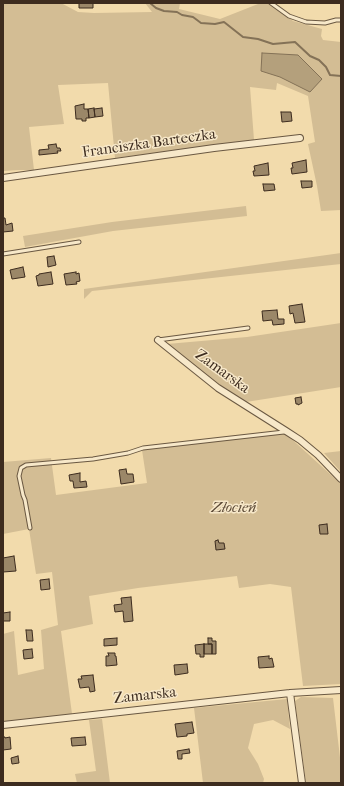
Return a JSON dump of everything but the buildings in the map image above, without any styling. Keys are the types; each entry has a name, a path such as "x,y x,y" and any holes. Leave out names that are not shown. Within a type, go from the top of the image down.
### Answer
{"street":[{"name":"Franciszka Barteczka","path":"3,178 184,152 300,138"},
{"name":"Zamarska","path":"158,340 218,388 300,440 318,454 341,479"},
{"name":"Zamarska","path":"3,725 290,693 341,690"},
{"path":"290,693 302,783"}],"lane":[{"path":"271,3 289,16 306,22 325,23 341,20"},
{"path":"3,254 79,242"},
{"name":"Zamarska","path":"158,340 248,328"},
{"path":"30,528 19,476 21,468 26,465 93,459 128,453 143,448 286,431"}],"green space":[{"path":"3,3 61,3 78,12 94,13 152,12 145,3 180,3 179,9 220,19 258,3 270,3 293,21 322,29 321,36 323,40 341,42 341,210 321,211 308,144 315,142 308,96 277,83 276,90 250,87 254,140 115,158 108,83 58,85 64,124 29,127 34,170 3,171"},
{"path":"246,206 247,216 113,231 25,247 23,236 112,222"},
{"path":"341,253 341,264 92,291 84,299 84,289"},
{"path":"341,323 341,387 246,402 221,387 167,344 247,337"},
{"name":"Złocień","path":"285,433 341,484 341,684 303,686 291,587 270,584 239,588 237,576 138,588 89,596 93,624 61,631 72,714 3,722 3,634 14,631 18,675 44,669 41,630 58,625 52,572 36,574 29,529 3,534 3,462 51,458 56,495 147,483 142,450"},
{"path":"341,451 341,472 324,453"},
{"path":"301,697 333,698 341,766 341,783 306,783 295,701"},
{"path":"287,699 290,729 273,720 254,724 248,748 258,764 264,779 263,783 203,783 194,708"},
{"path":"102,719 110,783 77,783 75,774 96,771 89,720"}],"shaded area":[{"path":"262,53 298,55 322,79 310,92 280,77 261,71"}],"waterway":[{"path":"150,3 156,8 164,11 177,12 182,15 193,17 201,23 215,24 224,22 243,37 258,39 273,44 295,42 310,56 319,60 326,67 330,75 341,76"}]}
